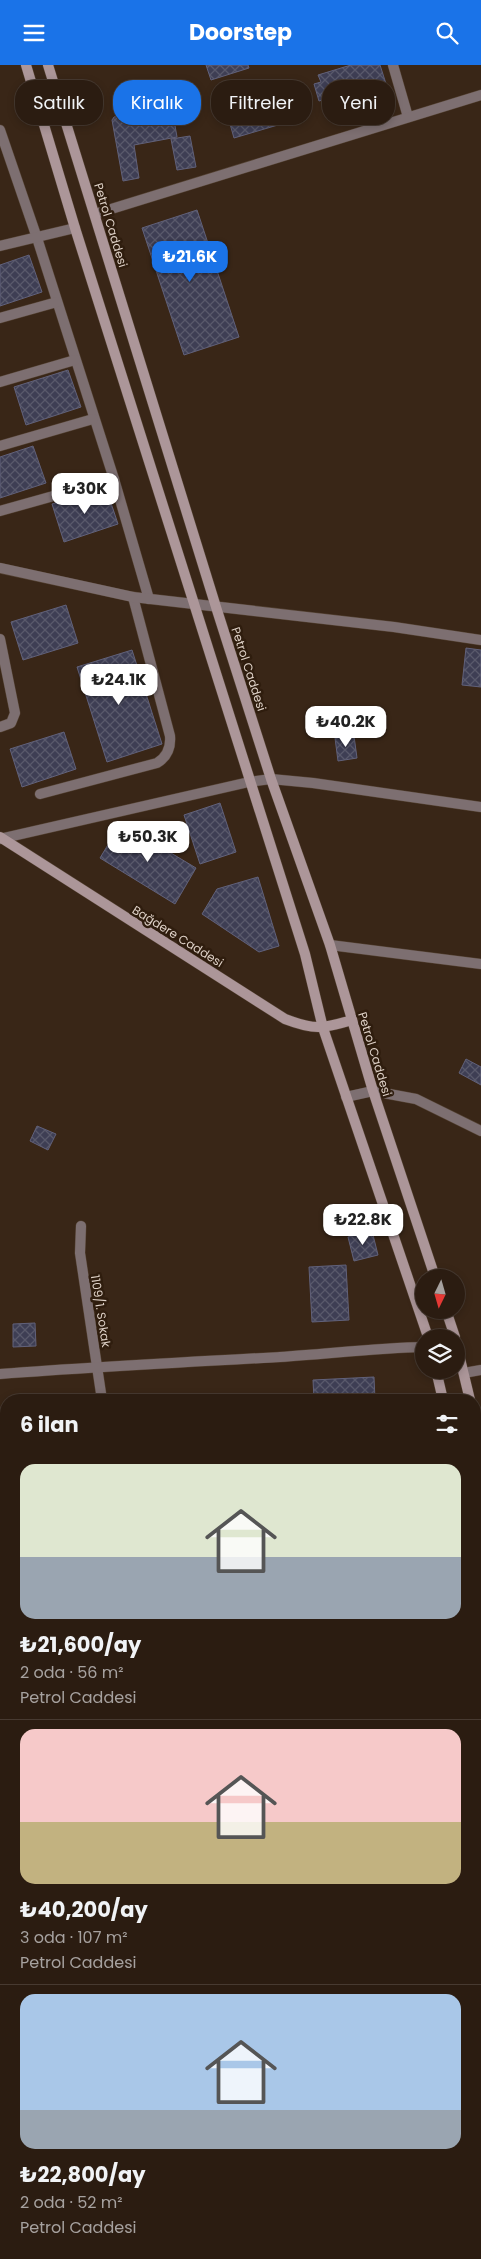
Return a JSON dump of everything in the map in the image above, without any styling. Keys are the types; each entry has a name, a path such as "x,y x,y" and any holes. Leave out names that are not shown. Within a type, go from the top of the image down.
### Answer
{"main road":[{"path":"26,65 193,604 305,954 323,1028 425,1329"},
{"name":"Petrol Caddesi","path":"48,65 216,607 271,779 330,945 374,1091 432,1269"},
{"name":"Bağdere Caddesi","path":"1,838 285,1019 304,1026 323,1028 352,1020"},
{"path":"465,1378 469,1394"},
{"path":"438,1379 442,1394"}],"street":[{"path":"393,65 408,117"},
{"path":"95,214 481,95"},
{"path":"0,130 3,147 37,238 93,419 114,479 149,599"},
{"path":"0,247 75,228"},
{"path":"0,318 57,302"},
{"path":"0,382 75,360"},
{"path":"0,447 93,419"},
{"path":"0,511 114,479"},
{"path":"0,568 133,597 394,627 481,640"},
{"path":"40,794 157,763 166,755 169,749 170,736 133,597"},
{"path":"0,644 15,713 11,723 0,727"},
{"path":"1,838 249,782 271,779 481,807"},
{"path":"330,945 481,964"},
{"path":"346,1097 374,1091 416,1099 481,1131"},
{"name":"1109/1. Sokak","path":"81,1225 80,1253 101,1394"},
{"path":"0,1375 97,1367 283,1357 383,1347 415,1347"},
{"path":"465,1373 481,1370"}],"building":[{"path":"206,65 248,65 249,68 211,80"},
{"path":"351,65 380,65 385,80 322,80 322,100 319,101 314,84 321,82 318,75"},
{"path":"113,118 113,125 175,125 177,137 134,145 139,178 123,181 112,120"},
{"path":"230,125 278,125 234,138"},
{"path":"190,136 196,167 177,170 171,139"},
{"path":"197,210 239,337 184,355 142,228"},
{"path":"29,255 42,292 0,306 0,265"},
{"path":"68,370 81,407 26,425 14,387"},
{"path":"33,446 46,483 0,498 0,457"},
{"path":"106,488 118,524 64,542 52,504"},
{"path":"66,605 78,643 23,660 11,622"},
{"path":"466,648 481,650 481,687 462,685"},
{"path":"132,650 162,744 107,762 77,667"},
{"path":"64,732 76,769 22,787 10,749"},
{"path":"354,736 357,758 338,761 335,738"},
{"path":"220,803 236,852 200,864 184,815"},
{"path":"121,823 196,868 175,904 100,858"},
{"path":"258,877 279,946 259,952 202,914 217,889"},
{"path":"466,1059 481,1067 481,1085 459,1073"},
{"path":"37,1126 56,1134 48,1150 30,1141"},
{"path":"372,1231 378,1255 354,1261 348,1237"},
{"path":"346,1265 349,1320 312,1322 309,1267"},
{"path":"35,1323 36,1346 13,1347 13,1324"},
{"path":"374,1377 375,1394 314,1394 313,1380"}]}
